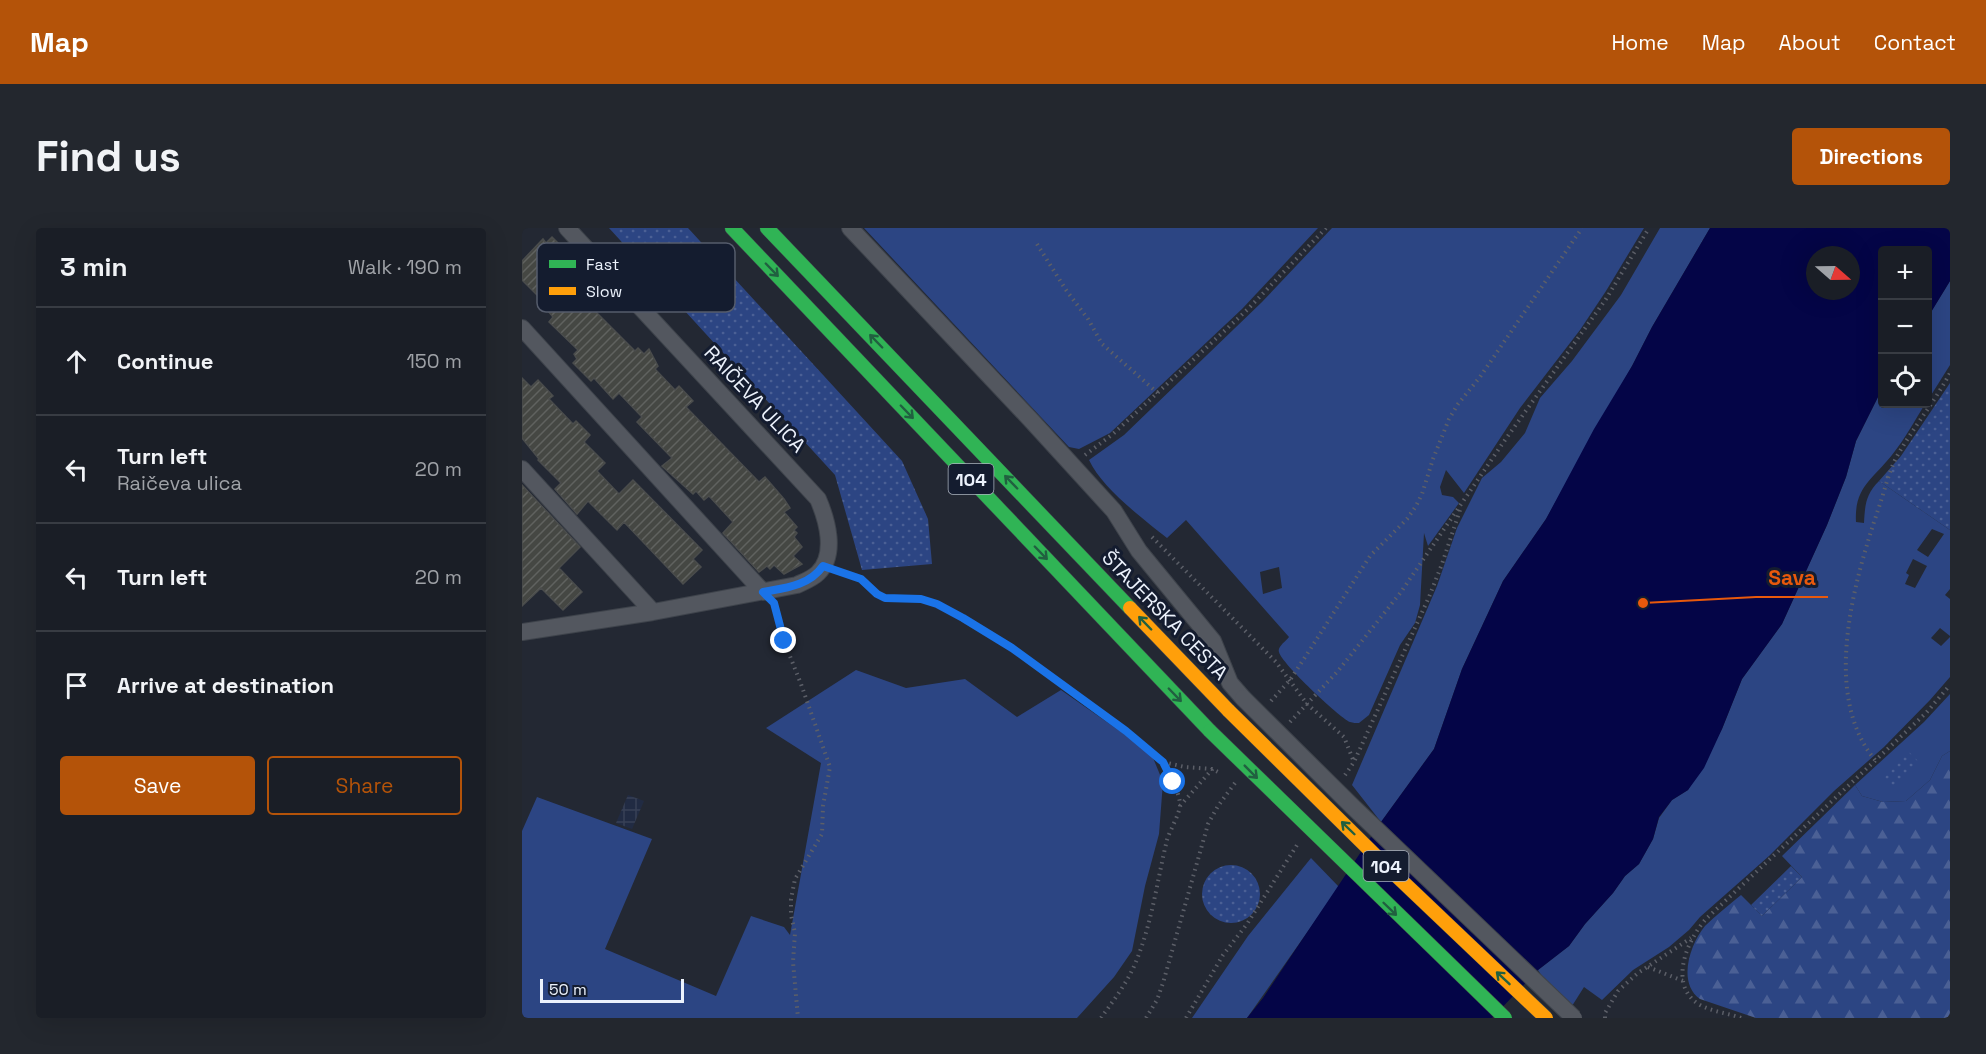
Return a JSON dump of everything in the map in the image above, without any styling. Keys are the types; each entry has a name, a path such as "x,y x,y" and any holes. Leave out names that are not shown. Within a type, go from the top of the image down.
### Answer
{"main road":[{"name":"104","path":"732,228 1210,731 1505,1018"},
{"name":"ŠTAJERSKA CESTA","path":"767,228 1229,711 1383,863 1546,1018"}],"street":[{"name":"RAIČEVA ULICA","path":"567,228 581,243"},
{"path":"850,228 1071,463 1114,512 1139,551 1213,641 1230,683 1243,698 1574,1018"},
{"name":"RAIČEVA ULICA","path":"645,312 818,499 828,525 828,552 823,566"},
{"path":"522,328 763,592"},
{"path":"522,469 653,612"},
{"path":"525,627 653,612 763,592 797,585 817,574 823,566"}],"path":[{"path":"1071,463 1113,434 1159,394 1247,310 1326,228"},
{"path":"1290,680 1370,556 1407,519 1416,506 1422,494 1432,459 1458,404 1480,377 1582,228"},
{"path":"1285,728 1338,671 1401,592 1505,440 1606,299 1648,228"},
{"path":"1037,244 1065,290 1088,319 1102,344 1159,394"},
{"path":"1875,760 1863,746 1857,731 1847,685 1846,657 1849,618 1869,537 1895,460 1950,374"},
{"path":"1144,531 1154,538 1276,662 1307,704 1344,737 1354,762"},
{"path":"823,566 861,579 877,594 885,598 921,599 937,604 963,618 1012,648 1079,696 1163,762 1173,782 1180,806 1167,840 1143,944 1134,966 1101,1018"},
{"path":"763,592 774,603 784,641 830,767 823,806 822,834 795,879 791,899 791,915 795,933 793,962 798,1018"},
{"path":"1741,1018 1701,1006 1694,1001 1684,981 1684,959 1692,938 1707,918 1926,713 1950,686"},
{"path":"1163,762 1185,767 1212,769 1225,775"},
{"path":"1146,1018 1163,983 1209,824 1218,806 1241,777"},
{"path":"1230,780 1234,785"},
{"path":"1605,1018 1605,1013 1618,991 1647,967 1692,938"},
{"path":"1647,967 1684,981"}],"shaded area":[{"path":"1710,228 1950,228 1950,281 1932,310 1932,246 1878,246 1878,397 1856,441 1846,477 1827,525 1782,624 1742,679 1704,768 1688,790 1672,800 1659,817 1653,839 1639,864 1625,876 1569,946 1538,970 1492,1018 1247,1018 1263,998 1381,822 1434,749 1462,669 1503,581 1546,519 1594,429"},
{"path":"628,795 644,801 632,829 616,823"}],"green space":[{"path":"609,228 688,228 702,243 623,243"},
{"path":"864,228 1318,228 1242,309 1110,433 1079,449 1069,447"},
{"path":"1332,228 1644,228 1580,330 1520,408 1464,493 1446,470 1440,487 1442,495 1453,497 1459,503 1428,546 1424,533 1420,605 1415,623 1400,645 1369,715 1359,723 1350,722 1344,718 1289,667 1279,650 1289,637 1186,520 1167,538 1113,492 1089,460 1124,435 1262,302","holes":["1279,567 1282,588 1263,594 1260,572"]},
{"path":"1660,228 1710,228 1652,327 1546,519 1503,581 1462,669 1434,749 1381,822 1352,785 1437,586 1457,528 1482,478 1501,462 1525,433 1540,398 1572,361 1621,295"},
{"path":"735,279 902,461 928,519 932,564 862,570 835,475 686,312 735,312"},
{"path":"1950,281 1950,365 1932,394 1932,354 1932,310"},
{"path":"1950,383 1950,530 1879,481 1901,456"},
{"path":"1878,397 1878,408 1923,408 1897,449 1866,484 1858,500 1856,522 1864,523 1867,500 1871,490 1879,481 1950,530 1950,589 1945,595 1950,599 1950,636 1940,628 1931,638 1941,646 1950,637 1950,677 1884,747 1834,791 1769,856 1700,917 1689,930 1669,947 1633,970 1602,1000 1584,987 1572,1006 1545,981 1538,970 1569,946 1625,876 1639,864 1653,839 1659,818 1672,800 1688,790 1722,729 1742,679 1782,624 1846,477 1856,441","holes":["1932,529 1944,534 1928,557 1917,550","1913,559 1927,566 1915,588 1905,584 1909,575 1906,573"]},
{"path":"856,670 906,688 965,679 1017,717 1061,690 1151,753 1163,782 1159,834 1145,886 1132,951 1114,977 1077,1018 522,1018 522,831 537,797 652,839 605,949 716,996 751,916 784,927 790,935 821,763 766,728"},
{"path":"1950,694 1950,751 1942,756 1930,780 1906,801 1883,802 1862,796 1855,785 1924,722"},
{"path":"1950,751 1950,1018 1756,1018 1700,999 1693,992 1689,983 1688,963 1695,943 1705,926 1741,895 1762,916 1802,877 1782,856 1855,785 1862,796 1883,802 1906,801 1930,780 1942,756"},
{"path":"1909,752 1918,761 1892,788 1883,779"},
{"path":"1311,858 1339,887 1247,1018 1192,1018 1248,936"},
{"path":"1231,865 1242,867 1255,878 1260,894 1258,905 1247,918 1231,923 1220,921 1207,910 1202,894 1204,883 1215,870"},
{"path":"1791,866 1802,877 1762,916 1751,905"}],"building":[{"path":"552,237 558,243 546,243"},
{"path":"537,245 537,295 522,280 522,261"},
{"path":"549,312 596,312 635,351 638,348 644,354 649,349 658,366 655,369 675,390 679,386 693,401 686,407 759,482 765,477 784,499 790,508 784,512 797,527 794,530 797,533 794,537 802,547 793,556 802,564 784,574 774,565 770,569 767,566 759,572 723,533 733,522 709,496 704,500 696,491 693,494 662,466 672,458 637,422 642,417 619,393 613,399 594,378 591,381 573,363 577,359 574,354 578,350 549,322 553,317"},
{"path":"522,378 531,387 538,380 553,396 549,399 573,424 576,421 590,435 584,442 605,463 597,471 619,494 633,480 702,550 693,559 701,567 683,584 624,522 617,530 588,501 577,514 555,489 561,483 538,460 522,438"},
{"path":"522,485 580,547 559,568 582,592 563,610 541,588 522,606"}],"traffic: fast":[{"path":"732,228 1210,731"},
{"path":"767,228 1130,608"},
{"path":"1210,731 1505,1018"}],"traffic: slow":[{"path":"1130,608 1229,711"},
{"path":"1229,711 1383,863 1546,1018"}],"place":[{"name":"Sava","path":"1643,603"}],"route":[{"path":"784,641 774,603 763,592 797,585 817,574 823,566 861,579 877,594 885,598 921,599 937,604 1012,648 1126,731 1163,762 1173,782"}]}
